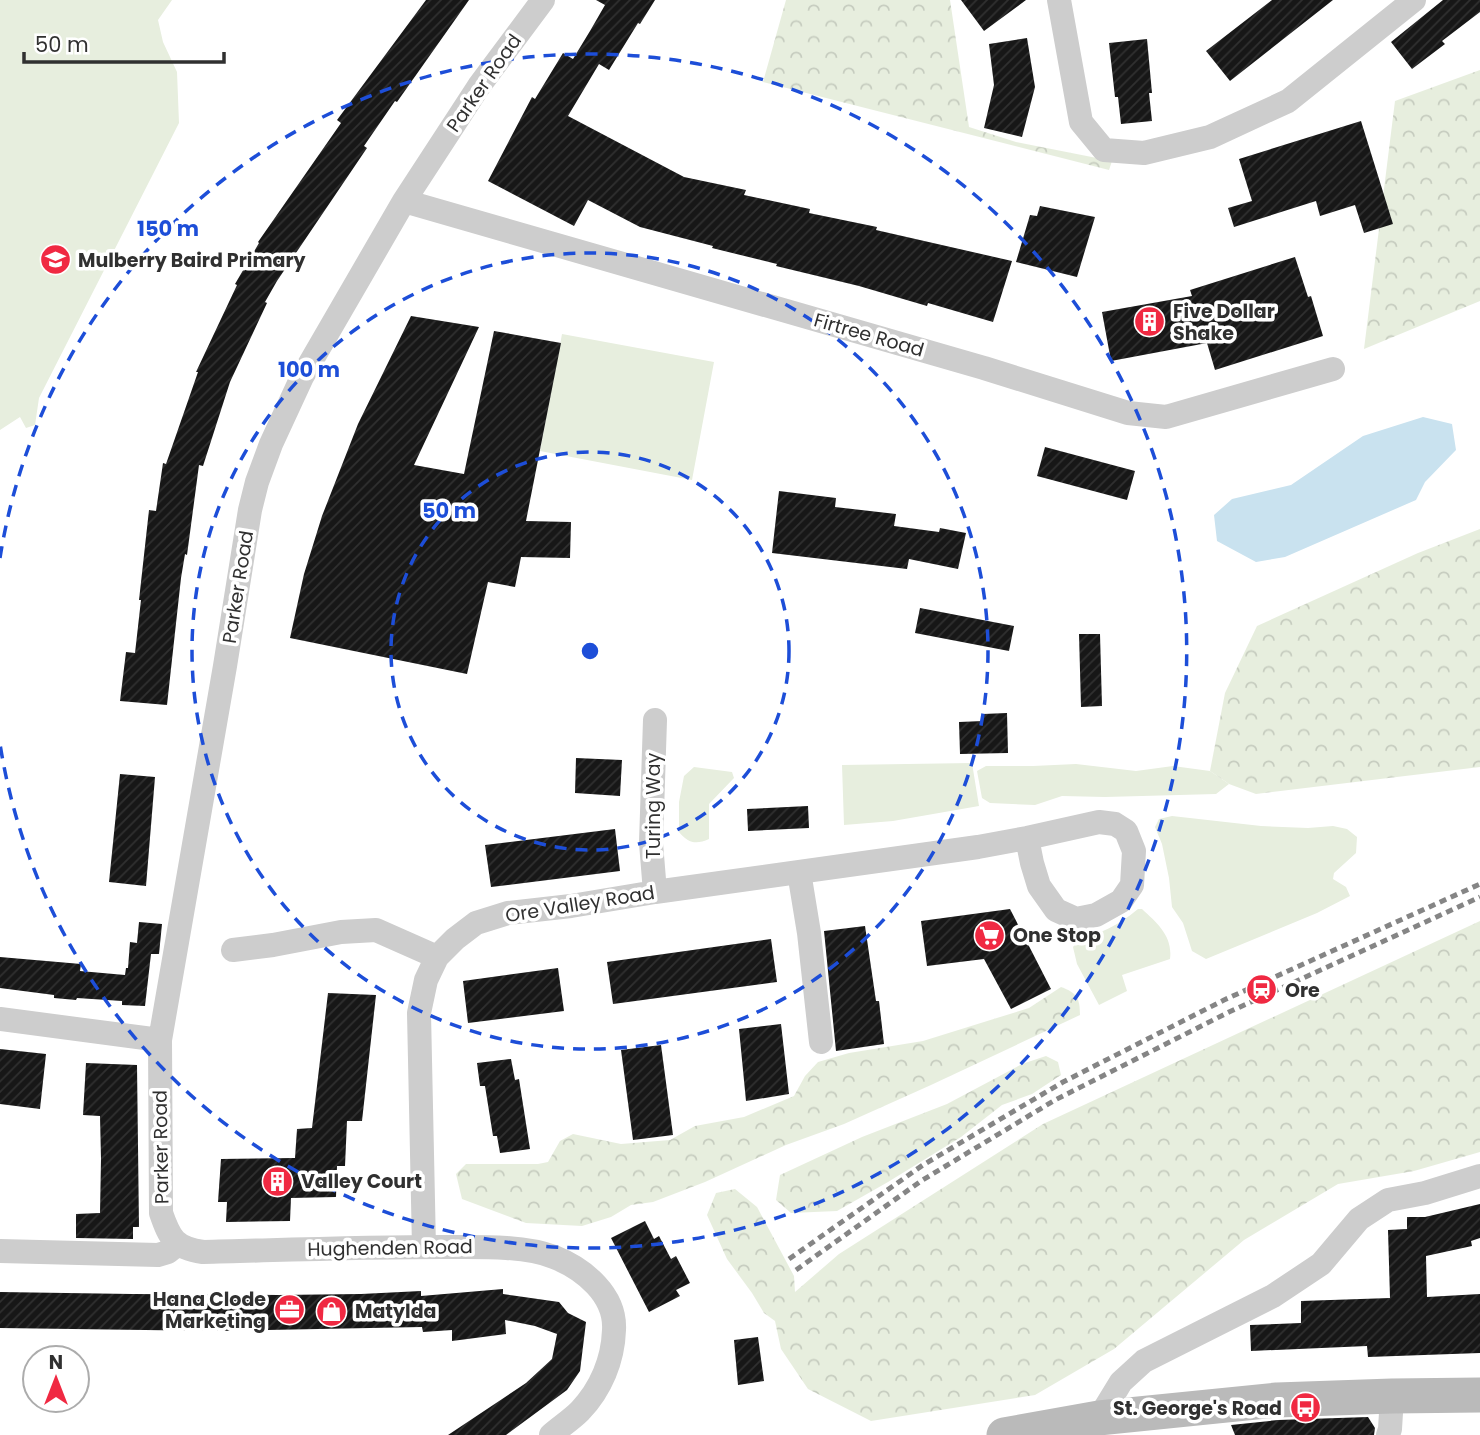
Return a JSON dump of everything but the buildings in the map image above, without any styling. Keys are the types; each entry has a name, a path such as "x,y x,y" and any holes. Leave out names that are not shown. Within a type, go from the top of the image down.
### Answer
{"street":[{"name":"Parker Road","path":"178,1244 168,1233 161,1213 160,1040 257,482 271,444 302,377 404,201 479,86 543,0"},
{"path":"1059,0 1081,122 1104,150 1144,153 1210,137 1288,101 1414,0"},
{"name":"Firtree Road","path":"404,201 984,368 1128,413 1167,417 1333,369"},
{"name":"Turing Way","path":"655,720 651,844 655,892"},
{"name":"Ore Valley Road","path":"424,1247 419,1013 426,980 437,957 476,923 508,914 978,847 1099,822 1115,824 1126,831 1134,851 1132,885 1121,901 1096,915 1076,919 1056,910 1039,886 1031,863 1027,838"},
{"path":"799,872 821,1042"},
{"path":"233,950 341,932 376,930 437,957"},
{"path":"0,1019 160,1040"},
{"path":"1099,1418 1121,1382 1144,1361 1273,1296 1321,1264 1359,1219 1388,1200 1425,1193 1480,1176"},
{"path":"0,1251 158,1255 168,1252 178,1244"},
{"name":"Hughenden Road","path":"178,1244 203,1252 424,1247 518,1249 552,1256 575,1268 593,1282 608,1299 615,1320 614,1348 603,1380 580,1411 551,1435"},
{"path":"1004,1435 1099,1418 1277,1400 1480,1395"},
{"path":"1388,1435 1392,1396"}],"green space":[{"name":"Mulberry Baird Primary","path":"0,0 172,0 158,20 163,42 177,72 179,123 39,398 35,425 26,428 20,417 0,430"},
{"path":"786,0 950,0 969,127 1016,142 1112,161 1109,170 763,82"},
{"path":"1480,70 1480,301 1364,349 1395,101"},
{"path":"562,334 714,362 692,480 540,451"},
{"path":"1480,529 1480,767 1256,794 1229,784 1210,771 1225,693 1257,626 1418,553"},
{"path":"972,763 979,806 893,821 844,825 842,765"},
{"path":"1076,764 1136,771 1173,766 1210,771 1229,784 1216,794 1062,796 1035,805 990,803 982,798 977,771 986,766"},
{"path":"694,767 732,772 734,778 709,804 709,839 700,842 689,841 679,832 679,802 684,776"},
{"path":"1172,816 1261,826 1333,826 1347,829 1357,837 1356,853 1334,873 1333,879 1346,887 1350,896 1317,913 1206,959 1192,951 1183,923 1172,907 1162,844 1155,827 1159,819"},
{"path":"1142,909 1163,931 1169,943 1170,959 1122,975 1127,991 1099,1005 1077,964 1073,947 1083,938 1113,926"},
{"path":"1480,921 1480,1152 1414,1171 1338,1184 1244,1240 1114,1349 1035,1395 871,1421 808,1389 781,1349 775,1321 764,1313 727,1259 707,1215 716,1193 735,1189 757,1207 794,1276 795,1292 839,1254 1043,1124"},
{"path":"1061,987 1076,997 1080,1015 844,1124 786,1145 705,1182 653,1202 631,1205 611,1217 582,1226 526,1223 462,1199 456,1174 466,1164 548,1162 560,1141 573,1134 621,1144 670,1140 695,1126 744,1117 794,1096 805,1076 818,1062 849,1053 923,1041 1029,1008"},
{"path":"1046,1056 1058,1062 1061,1075 1032,1094 1002,1105 961,1137 837,1211 791,1213 776,1200 780,1175 862,1137 947,1104 1022,1064"}],"water":[{"path":"1423,417 1452,424 1456,450 1425,482 1416,500 1285,557 1256,562 1217,541 1214,515 1232,499 1291,485 1363,436"}],"railway":[{"path":"789,1259 923,1165 1063,1082 1224,1000 1480,884"},
{"path":"796,1270 921,1181 1055,1100 1229,1012 1480,897"}],"place":[{"name":"Mulberry Baird Primary","path":"55,260"},
{"name":"Five Dollar Shake","path":"1150,322"},
{"name":"One Stop","path":"990,935"},
{"name":"Ore","path":"1262,990"},
{"name":"Valley Court","path":"278,1181"},
{"name":"Hana Clode Marketing","path":"289,1310"},
{"name":"Matylda","path":"332,1311"},
{"name":"St. George's Road","path":"1305,1408"}]}
